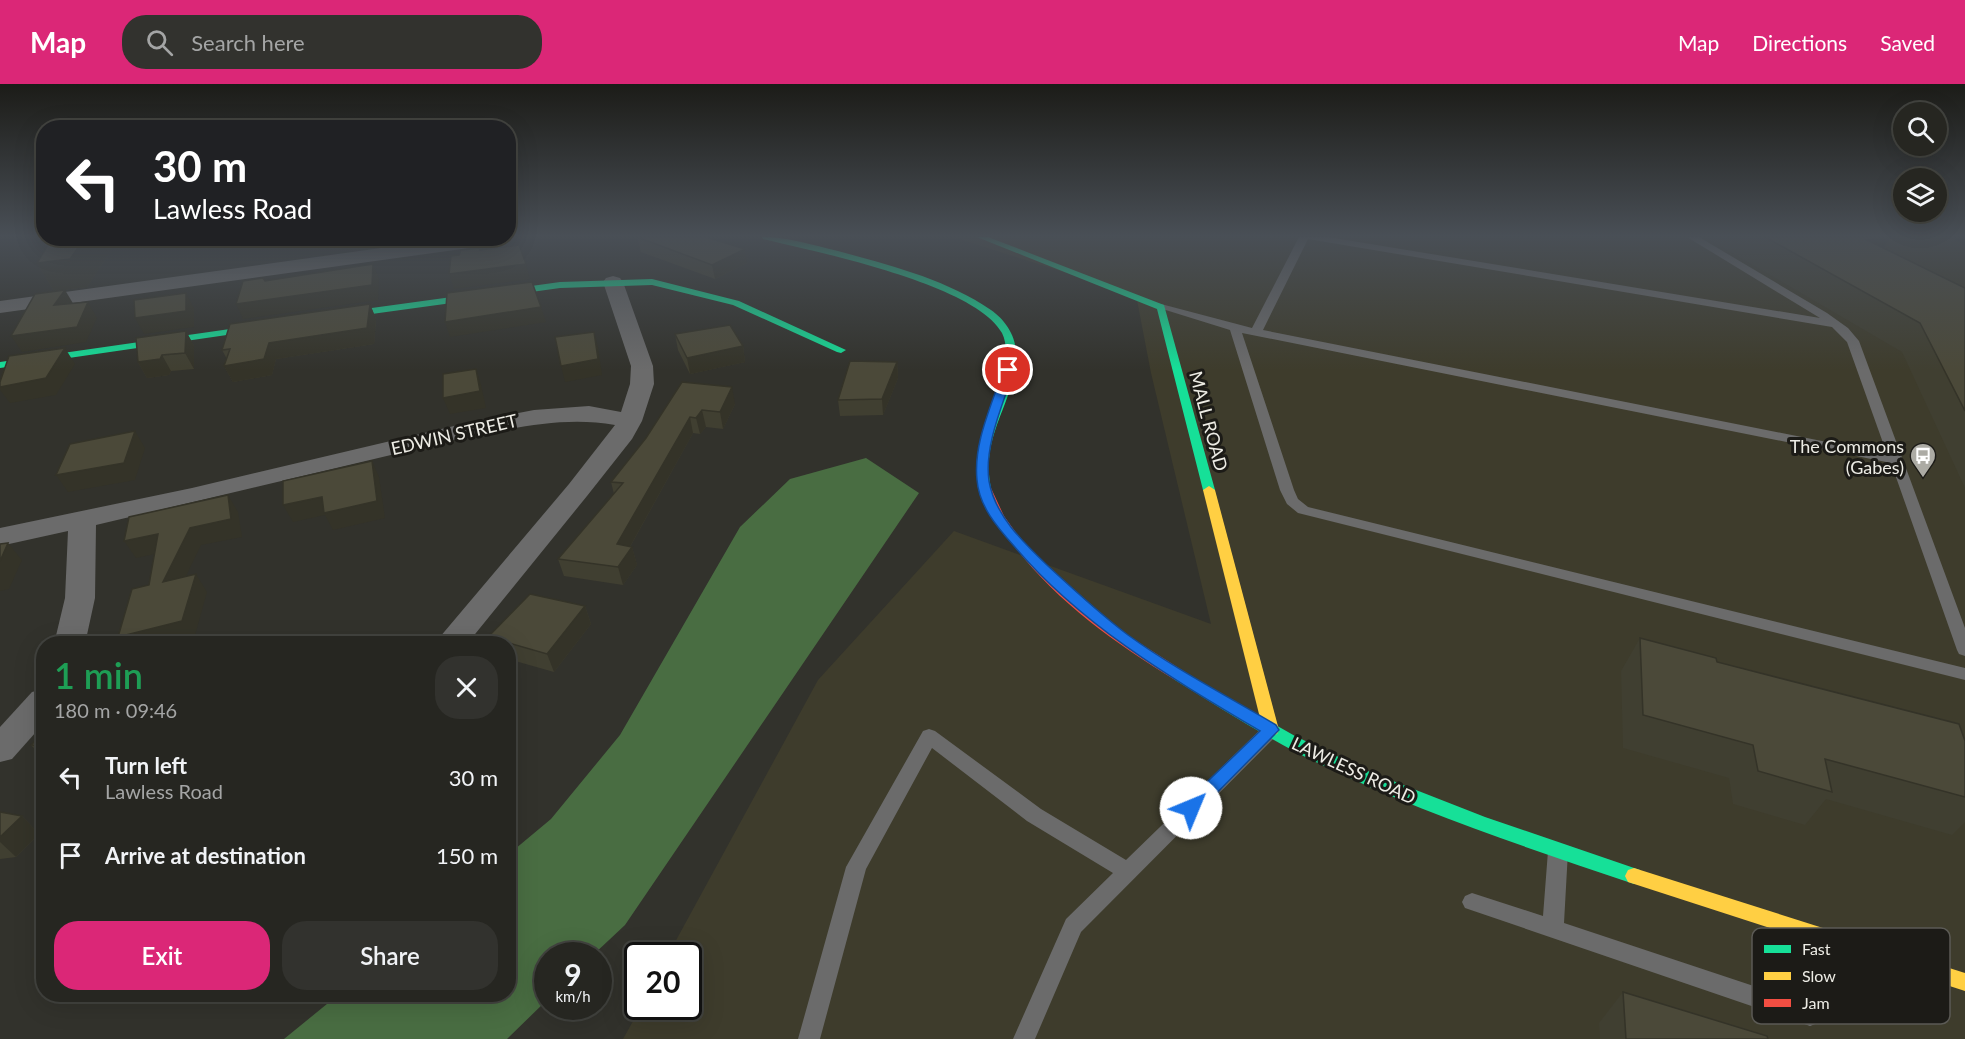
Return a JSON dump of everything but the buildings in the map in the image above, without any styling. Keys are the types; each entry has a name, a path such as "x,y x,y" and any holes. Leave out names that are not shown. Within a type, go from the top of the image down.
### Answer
{"street":[{"path":"0,307 184,282"},
{"path":"316,319 529,288 614,282 652,282 736,303 841,350"},
{"path":"456,636 585,481 623,434 630,421 642,384 642,366 614,282"},
{"name":"LAWLESS ROAD","path":"924,282 965,299 997,319 1010,338 1011,357 1005,384 982,455 983,483 996,517 1024,551 1072,597 1121,638 1271,730 1387,787 1558,850 1796,928"},
{"path":"1094,282 1161,308"},
{"name":"MALL ROAD","path":"1161,308 1271,730"},
{"path":"0,365 280,324"},
{"name":"EDWIN STREET","path":"0,537 275,477 471,429 534,417 590,413 630,421"},
{"path":"72,636 77,621 82,569 82,519"},
{"path":"0,749 36,710"},
{"name":"LAWLESS ROAD","path":"1950,977 1965,982"}],"lane":[{"path":"1256,332 1281,282"},
{"path":"1580,282 1836,324"},
{"path":"1766,282 1836,324 1853,341 1965,650"},
{"path":"1161,308 1234,328 1895,460"},
{"path":"1234,328 1287,490 1292,501 1303,510 1965,674"},
{"path":"1024,1039 1073,926 1271,730"},
{"path":"809,1039 856,867 928,736 1034,815 1127,871"},
{"path":"1553,928 1558,850"},
{"path":"1472,902 1752,995"},
{"path":"1777,922 1779,928"}],"shaded area":[{"path":"1094,282 1965,282 1965,1039 623,1039 634,1020 702,1020 702,942 675,942 818,680 954,531 1211,624 1151,373 1136,295"}],"green space":[{"path":"866,458 919,493 625,925 607,942 534,942 534,1013 507,1039 284,1039 329,1002 516,1002 516,848 551,819 620,735 740,527 790,479"}],"traffic: fast":[{"path":"328,317 560,285 652,282 736,303 841,350"},
{"path":"927,282 963,297 989,313 1008,335 1011,346 1008,374 984,445 982,474 985,488"},
{"path":"1096,282 1161,307 1209,490"},
{"path":"0,365 271,326"},
{"path":"1180,676 1289,741 1364,777 1479,822 1634,876"}],"traffic: slow":[{"path":"1209,490 1271,730"},
{"path":"1634,876 1796,928"},
{"path":"1950,977 1965,982"}],"traffic: jam":[{"path":"985,488 998,516 1017,544 1040,570 1067,595 1125,641 1180,676"}],"place":[{"name":"The Commons (Gabes)","path":"1923,479"}],"route":[{"path":"1008,370 982,455 983,483 996,517 1030,557 1072,597 1121,638 1271,730 1191,808"}]}
